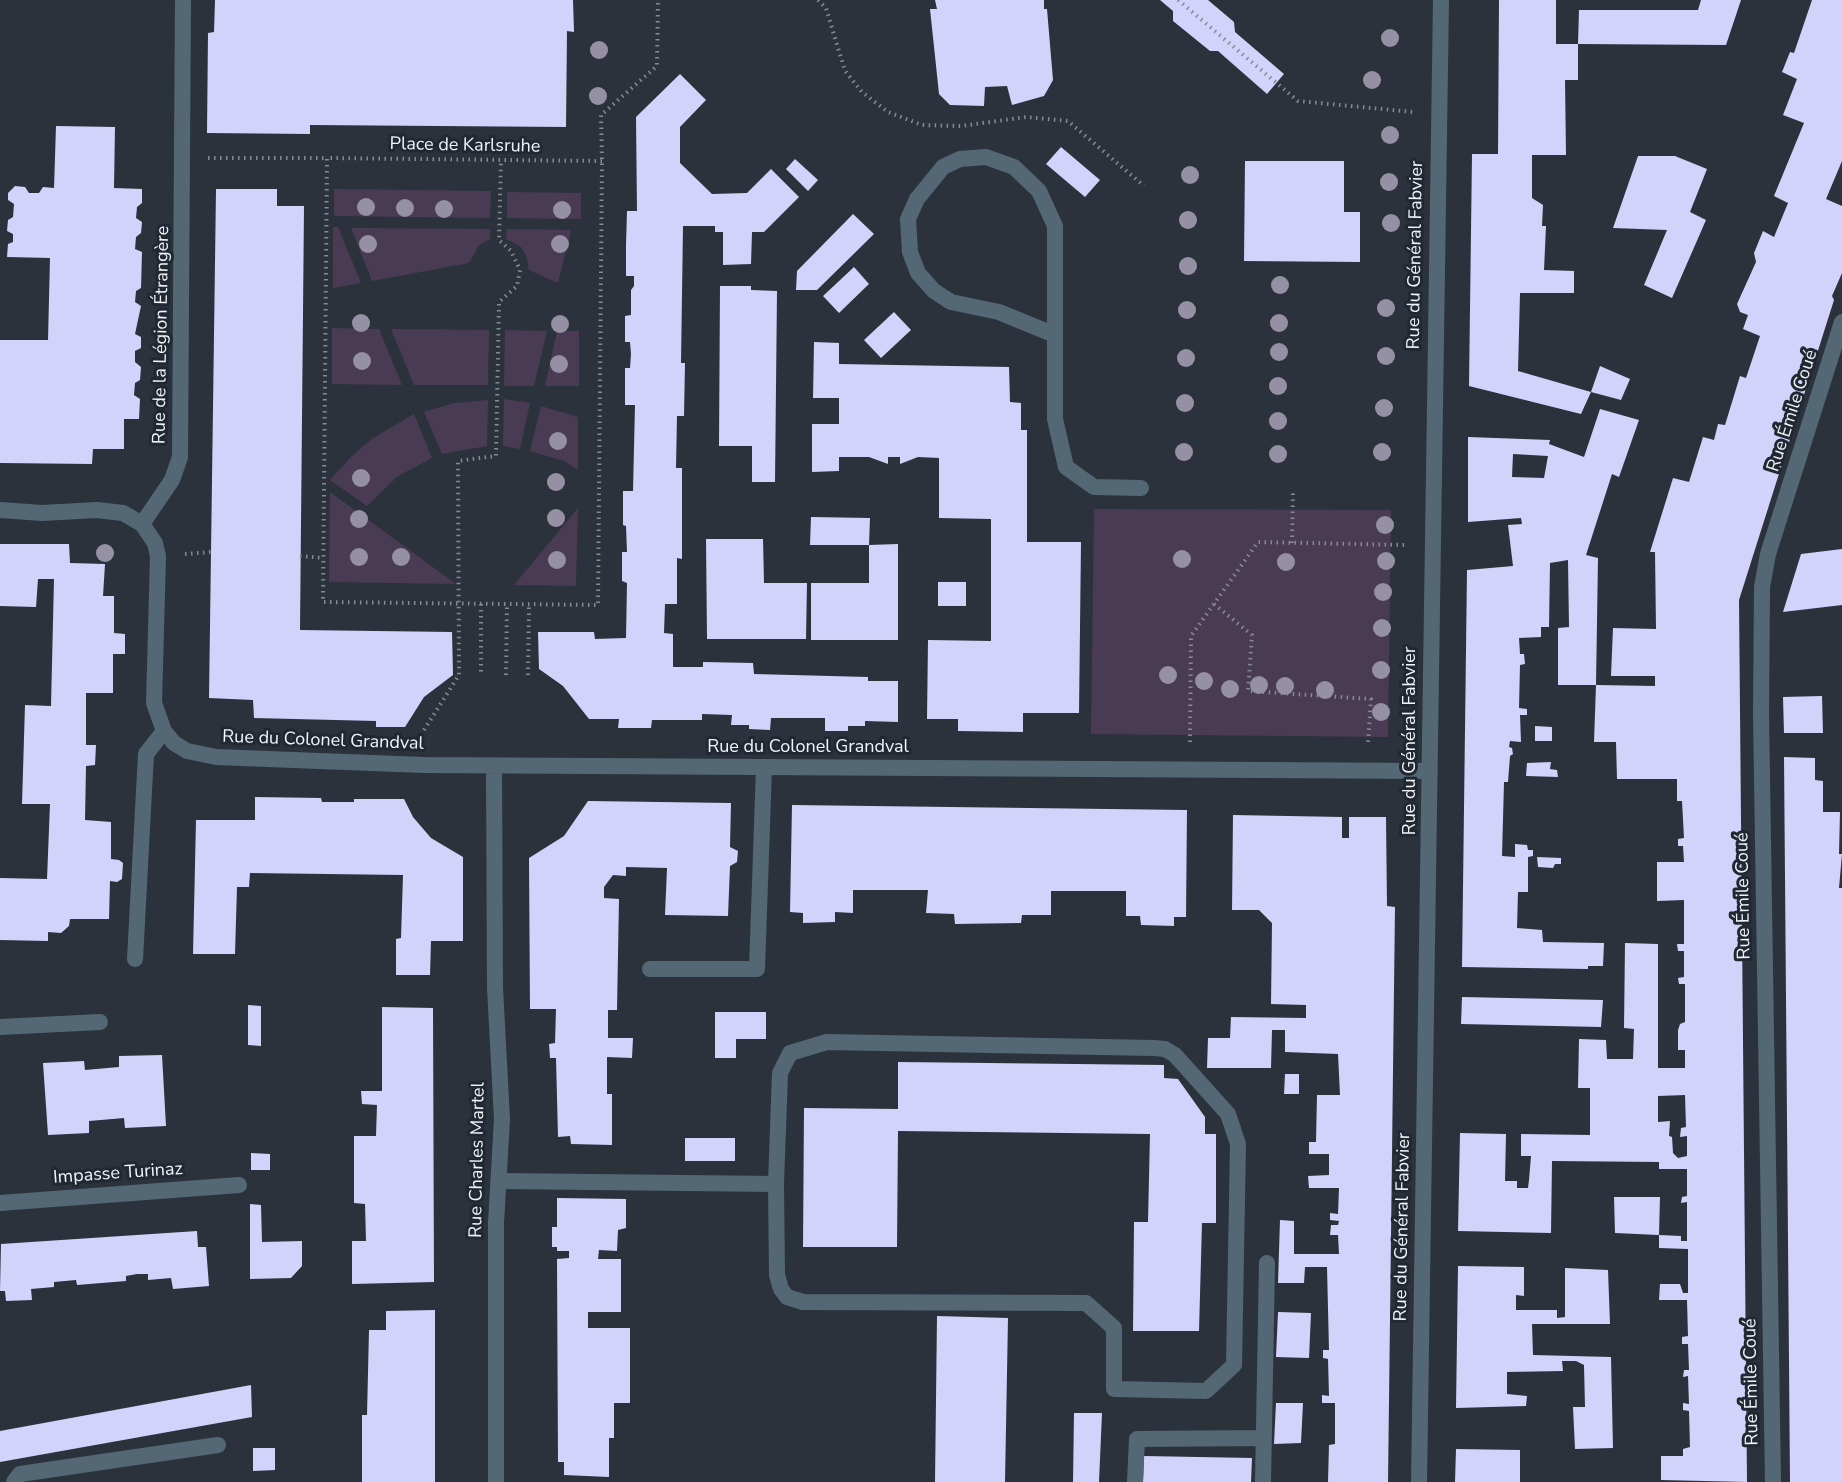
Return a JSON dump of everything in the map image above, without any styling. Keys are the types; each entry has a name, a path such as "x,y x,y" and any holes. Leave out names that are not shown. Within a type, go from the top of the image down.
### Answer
{"street":[{"name":"Rue de la Légion Étrangère","path":"142,524 172,480 180,457 184,158 183,0"},
{"name":"Rue du Général Fabvier","path":"1419,1482 1430,771 1431,546 1441,0"},
{"path":"1055,334 999,312 951,302 934,291 918,273 909,252 908,219 917,199 943,166 960,159 986,157 1014,167 1039,191 1055,226 1055,334 1055,419 1066,466 1094,487 1141,488"},
{"name":"Rue Émile Coué","path":"1773,1482 1761,596 1768,554 1842,322"},
{"path":"0,510 42,513 97,510 123,513 142,524 155,543 158,556 154,703 164,731 146,754 135,959"},
{"name":"Rue du Colonel Grandval","path":"164,731 174,743 187,751 216,757 494,766 1430,771"},
{"name":"Rue Charles Martel","path":"494,766 495,988 502,1119 496,1223 496,1482"},
{"path":"650,969 757,969 764,767"},
{"path":"0,1028 100,1022"},
{"path":"827,1042 1165,1049 1175,1055 1228,1114 1238,1144 1234,1365 1206,1391 1114,1389 1114,1328 1086,1304 803,1302 787,1296 781,1289 777,1275 776,1184 780,1072 790,1053 803,1048 827,1042"},
{"path":"500,1181 776,1184"},
{"name":"Impasse Turinaz","path":"0,1203 239,1185"},
{"path":"1263,1482 1267,1263"},
{"path":"1135,1482 1137,1439 1264,1438"},
{"path":"14,1482 20,1474 218,1445"}],"path":[{"path":"327,158 323,602 598,605 601,115 657,66 658,0"},
{"path":"818,0 826,8 845,71 862,92 888,112 922,125 961,126 1026,117 1068,121 1144,186"},
{"path":"1179,0 1298,102 1438,114"},
{"name":"Place de Karlsruhe","path":"184,158 602,161"},
{"path":"424,730 459,675 458,461 496,456 499,302 517,286 520,270 511,251 499,240 501,160"},
{"path":"1292,543 1293,491"},
{"path":"1190,742 1191,636 1258,542 1404,545"},
{"path":"300,556 324,558"},
{"path":"481,604 481,675"},
{"path":"506,675 507,604"},
{"path":"528,675 529,604"},
{"path":"1214,604 1252,635 1248,691 1371,699 1368,744"}],"shaded area":[{"path":"334,189 491,191 490,218 334,216"},
{"path":"507,192 581,193 581,219 507,218"},
{"path":"333,227 338,227 361,283 333,288"},
{"path":"351,228 490,229 490,239 479,245 469,263 372,281"},
{"path":"507,229 571,230 558,283 529,270 527,258 521,247 506,239"},
{"path":"332,328 379,329 402,385 332,384"},
{"path":"391,329 489,330 488,385 414,385"},
{"path":"505,330 547,331 534,386 504,386"},
{"path":"557,331 579,331 579,386 545,386"},
{"path":"504,399 530,403 520,449 503,446"},
{"path":"488,400 487,446 442,454 424,412 454,403"},
{"path":"541,406 578,417 578,470 564,461 530,451"},
{"path":"414,414 432,458 398,476 367,506 330,480 373,438"},
{"path":"330,492 456,584 329,582"},
{"path":"578,508 576,586 514,585"},
{"path":"1094,509 1391,510 1388,737 1091,734"}],"building":[{"path":"215,0 573,0 574,32 567,31 566,127 310,125 310,134 207,133 208,33 214,32"},
{"path":"935,0 1044,0 1044,9 1047,9 1053,80 1044,96 1012,105 1007,86 985,87 984,106 950,105 939,94 930,9 937,9"},
{"path":"1160,0 1208,0 1234,22 1235,32 1284,74 1267,94 1218,51 1210,51 1173,21 1173,11"},
{"path":"1499,0 1556,0 1556,44 1578,44 1578,80 1565,80 1566,155 1532,155 1532,198 1543,205 1542,226 1546,226 1544,270 1574,271 1574,293 1520,293 1518,371 1591,392 1581,414 1469,386 1472,154 1498,154"},
{"path":"1701,0 1741,0 1726,45 1578,44 1579,10 1698,10"},
{"path":"1812,0 1842,0 1842,161 1826,199 1842,206 1842,273 1832,296 1834,300 1739,600 1747,1482 1661,1480 1661,1456 1683,1456 1683,1449 1690,1447 1689,1411 1683,1410 1683,1403 1689,1404 1688,1376 1683,1377 1684,1370 1689,1370 1688,1344 1682,1344 1682,1337 1688,1336 1687,1300 1659,1300 1660,1284 1680,1284 1683,1293 1688,1293 1688,1249 1659,1248 1659,1235 1681,1236 1681,1241 1687,1241 1687,1202 1681,1203 1682,1197 1687,1196 1687,1169 1659,1169 1659,1162 1552,1161 1551,1233 1458,1231 1460,1133 1506,1134 1505,1181 1517,1181 1517,1188 1528,1188 1531,1156 1521,1156 1521,1134 1590,1135 1590,1088 1578,1088 1579,1039 1606,1040 1607,1059 1633,1059 1634,1029 1624,1028 1625,943 1658,944 1658,1068 1685,1068 1685,1050 1678,1050 1678,1030 1680,1024 1685,1022 1685,984 1679,984 1678,978 1684,977 1684,951 1678,951 1677,944 1684,944 1684,900 1657,901 1657,862 1684,862 1683,846 1678,846 1678,839 1684,838 1682,801 1677,801 1677,779 1617,779 1616,742 1594,742 1596,685 1655,686 1655,676 1611,676 1613,628 1656,629 1655,552 1650,552 1673,478 1689,482 1703,437 1714,440 1718,424 1725,425 1740,376 1746,378 1760,336 1743,329 1748,315 1740,312 1737,304 1756,262 1754,253 1763,231 1774,237 1788,203 1774,196 1804,123 1783,115 1797,79 1782,72 1790,52 1794,53","holes":["1685,1095 1686,1127 1681,1128 1680,1137 1687,1136 1687,1156 1678,1158 1673,1153 1672,1137 1669,1136 1670,1121 1658,1122 1658,1096"]},
{"path":"680,74 706,100 680,127 680,163 712,194 747,193 771,169 799,197 764,232 752,232 751,264 723,265 723,232 715,232 715,226 683,226 681,363 685,363 684,416 677,416 676,468 682,468 682,559 677,558 677,604 665,604 664,633 673,634 673,667 703,667 703,662 753,663 754,674 868,677 868,681 898,681 898,722 865,721 865,726 848,726 848,731 825,731 825,718 771,718 770,730 749,729 749,725 731,725 732,715 702,714 702,720 652,720 651,728 618,728 619,719 589,719 563,686 539,669 538,632 594,632 595,639 626,638 627,583 622,581 622,552 627,552 626,526 623,525 623,491 633,491 635,405 625,405 625,368 630,368 631,354 630,342 625,342 625,316 631,315 631,290 634,286 634,276 626,276 626,245 627,211 637,211 636,117"},
{"path":"56,126 115,127 114,188 142,189 142,203 137,207 136,218 142,222 141,233 136,237 135,249 142,252 141,288 136,291 135,302 141,306 135,334 141,337 141,348 135,351 135,362 141,367 140,380 135,383 134,395 140,399 139,419 124,419 124,449 93,449 92,464 0,463 0,340 48,340 50,258 7,257 8,244 13,242 13,234 7,231 8,220 13,217 14,204 8,200 8,193 15,186 25,187 29,193 39,193 43,187 54,188"},
{"path":"1061,147 1100,180 1085,197 1046,164"},
{"path":"1638,156 1675,156 1707,169 1690,212 1706,220 1672,298 1644,285 1667,230 1613,228"},
{"path":"795,159 818,180 808,191 786,169"},
{"path":"1245,161 1344,161 1344,212 1360,212 1360,262 1244,261"},
{"path":"216,189 277,189 277,206 304,206 300,630 452,632 453,675 424,697 405,727 376,727 376,721 254,718 253,700 209,698"},
{"path":"853,214 874,234 817,290 796,290 797,271"},
{"path":"854,267 869,284 839,313 823,296"},
{"path":"720,286 751,286 751,290 777,291 775,482 752,482 752,446 719,446"},
{"path":"894,312 911,330 881,358 864,340"},
{"path":"814,342 839,343 839,364 1009,367 1010,402 1021,403 1021,430 1027,430 1027,542 1081,542 1079,713 1023,713 1023,732 958,731 958,719 927,719 928,640 991,641 991,519 939,518 939,458 918,457 900,464 900,457 888,457 888,464 869,457 839,457 839,471 812,472 812,424 839,424 839,398 813,398"},
{"path":"1600,366 1630,379 1621,400 1591,392"},
{"path":"1600,409 1639,420 1619,477 1612,474 1586,555 1598,558 1596,685 1558,685 1558,628 1569,627 1568,560 1550,563 1549,627 1541,627 1541,637 1519,638 1520,654 1524,654 1525,664 1520,665 1519,708 1527,709 1527,715 1520,715 1521,742 1510,741 1509,747 1512,748 1513,754 1510,756 1508,782 1504,782 1502,856 1515,857 1515,844 1527,845 1528,850 1533,850 1533,856 1528,857 1528,892 1518,892 1517,928 1542,930 1543,942 1604,943 1603,966 1588,966 1588,969 1462,967 1467,570 1513,566 1508,525 1522,524 1521,518 1468,522 1468,437 1550,440 1549,444 1584,457","holes":["1513,454 1548,456 1544,478 1512,477"]},
{"path":"811,517 870,518 869,545 810,545"},
{"path":"706,539 763,539 764,583 807,583 806,639 707,639"},
{"path":"0,544 69,544 70,563 105,564 103,596 114,596 114,633 125,634 125,654 113,654 113,693 86,693 86,745 96,745 95,765 86,766 85,820 111,822 111,859 123,863 122,879 117,882 110,881 109,919 70,919 69,926 61,933 48,932 48,941 0,940 0,878 47,879 50,804 22,804 25,705 51,706 54,579 38,579 36,607 0,606"},
{"path":"898,544 898,640 811,640 811,583 869,583 869,545"},
{"path":"1842,549 1842,605 1783,612 1801,554"},
{"path":"938,582 966,582 966,606 938,606"},
{"path":"1822,696 1823,733 1784,733 1783,697"},
{"path":"1535,726 1552,727 1552,741 1535,741"},
{"path":"1784,757 1815,758 1815,780 1823,781 1823,812 1840,812 1839,854 1842,854 1839,888 1842,888 1842,1482 1790,1482"},
{"path":"1551,762 1550,769 1557,770 1558,777 1526,776 1527,763"},
{"path":"255,797 321,798 322,802 354,802 354,799 404,799 413,817 431,838 463,857 463,941 431,941 430,975 396,975 396,939 401,938 403,875 250,873 249,887 237,887 235,954 193,954 196,820 255,820"},
{"path":"588,801 731,803 730,847 738,851 737,862 730,866 728,916 665,915 667,868 626,867 626,876 613,875 604,887 604,898 619,899 617,1010 608,1010 608,1038 633,1038 632,1058 607,1057 607,1094 612,1094 612,1145 571,1144 570,1136 558,1137 556,1058 550,1058 549,1044 555,1043 556,1009 530,1009 529,858 564,836"},
{"path":"792,805 1187,810 1186,917 1174,917 1174,926 1141,925 1140,916 1126,916 1126,891 1051,891 1051,915 1022,915 1021,923 955,924 954,914 926,913 928,890 853,890 853,913 835,912 835,922 803,923 803,913 790,912"},
{"path":"1233,815 1342,817 1342,838 1349,838 1349,817 1386,817 1387,906 1395,907 1388,1482 1328,1482 1329,1445 1335,1444 1335,1403 1322,1403 1322,1395 1329,1396 1328,1359 1323,1358 1323,1350 1329,1350 1327,1267 1305,1267 1304,1283 1278,1283 1280,1220 1294,1221 1294,1254 1339,1254 1338,1235 1330,1235 1331,1225 1338,1225 1339,1221 1330,1220 1330,1213 1338,1214 1339,1188 1309,1188 1308,1176 1329,1175 1329,1154 1309,1154 1309,1142 1316,1142 1317,1095 1340,1095 1338,1054 1285,1052 1285,1030 1272,1030 1271,1068 1207,1068 1208,1038 1230,1038 1231,1017 1306,1018 1306,1005 1271,1004 1272,923 1259,910 1232,910"},
{"path":"1537,857 1561,858 1561,864 1555,864 1553,868 1538,867"},
{"path":"1462,997 1603,1000 1601,1027 1461,1024"},
{"path":"248,1005 261,1006 261,1046 248,1045"},
{"path":"382,1007 433,1008 434,1282 352,1284 352,1241 366,1241 365,1204 354,1203 354,1136 376,1136 377,1105 362,1104 361,1091 382,1091"},
{"path":"715,1012 766,1012 766,1039 736,1039 736,1058 715,1058"},
{"path":"162,1055 166,1126 125,1128 124,1118 89,1121 89,1133 48,1135 43,1063 84,1061 85,1070 119,1067 119,1056"},
{"path":"898,1062 1164,1065 1164,1078 1178,1079 1205,1117 1205,1134 1216,1134 1216,1223 1202,1223 1199,1331 1133,1331 1134,1222 1148,1222 1150,1134 898,1131 897,1247 803,1247 804,1108 898,1109"},
{"path":"1285,1074 1299,1074 1299,1094 1284,1094"},
{"path":"685,1138 735,1138 735,1161 685,1161"},
{"path":"251,1153 270,1154 270,1170 251,1170"},
{"path":"1614,1197 1660,1197 1659,1235 1615,1233"},
{"path":"557,1198 626,1199 626,1228 618,1230 617,1251 599,1250 598,1259 621,1259 621,1312 588,1312 588,1328 630,1328 630,1403 614,1403 614,1438 609,1438 609,1477 564,1475 564,1462 558,1462 557,1259 569,1258 569,1251 557,1251 557,1247 552,1247 552,1227 557,1227"},
{"path":"250,1204 261,1205 262,1242 302,1241 302,1266 291,1278 250,1279"},
{"path":"197,1231 198,1247 206,1247 209,1286 173,1289 171,1278 148,1280 148,1274 137,1274 126,1276 126,1281 77,1285 76,1280 54,1282 54,1287 31,1289 32,1300 6,1301 5,1291 0,1291 1,1244"},
{"path":"1458,1266 1524,1267 1524,1296 1516,1295 1516,1310 1557,1310 1557,1318 1565,1317 1565,1268 1608,1270 1610,1324 1532,1324 1533,1355 1611,1357 1613,1448 1575,1449 1573,1407 1585,1407 1584,1365 1576,1361 1562,1361 1563,1371 1507,1372 1507,1394 1527,1396 1526,1406 1456,1408"},
{"path":"435,1310 435,1482 362,1482 362,1415 367,1415 369,1330 386,1330 386,1311"},
{"path":"1278,1312 1311,1313 1309,1358 1276,1357"},
{"path":"937,1316 1008,1318 1005,1482 935,1482"},
{"path":"251,1385 252,1417 0,1462 0,1431"},
{"path":"1276,1403 1303,1403 1301,1443 1274,1444"},
{"path":"1074,1413 1102,1413 1099,1482 1073,1482"},
{"path":"253,1448 275,1448 275,1470 253,1471"},
{"path":"1456,1449 1520,1450 1520,1482 1455,1482"},
{"path":"1144,1456 1252,1458 1251,1482 1143,1482"}]}
